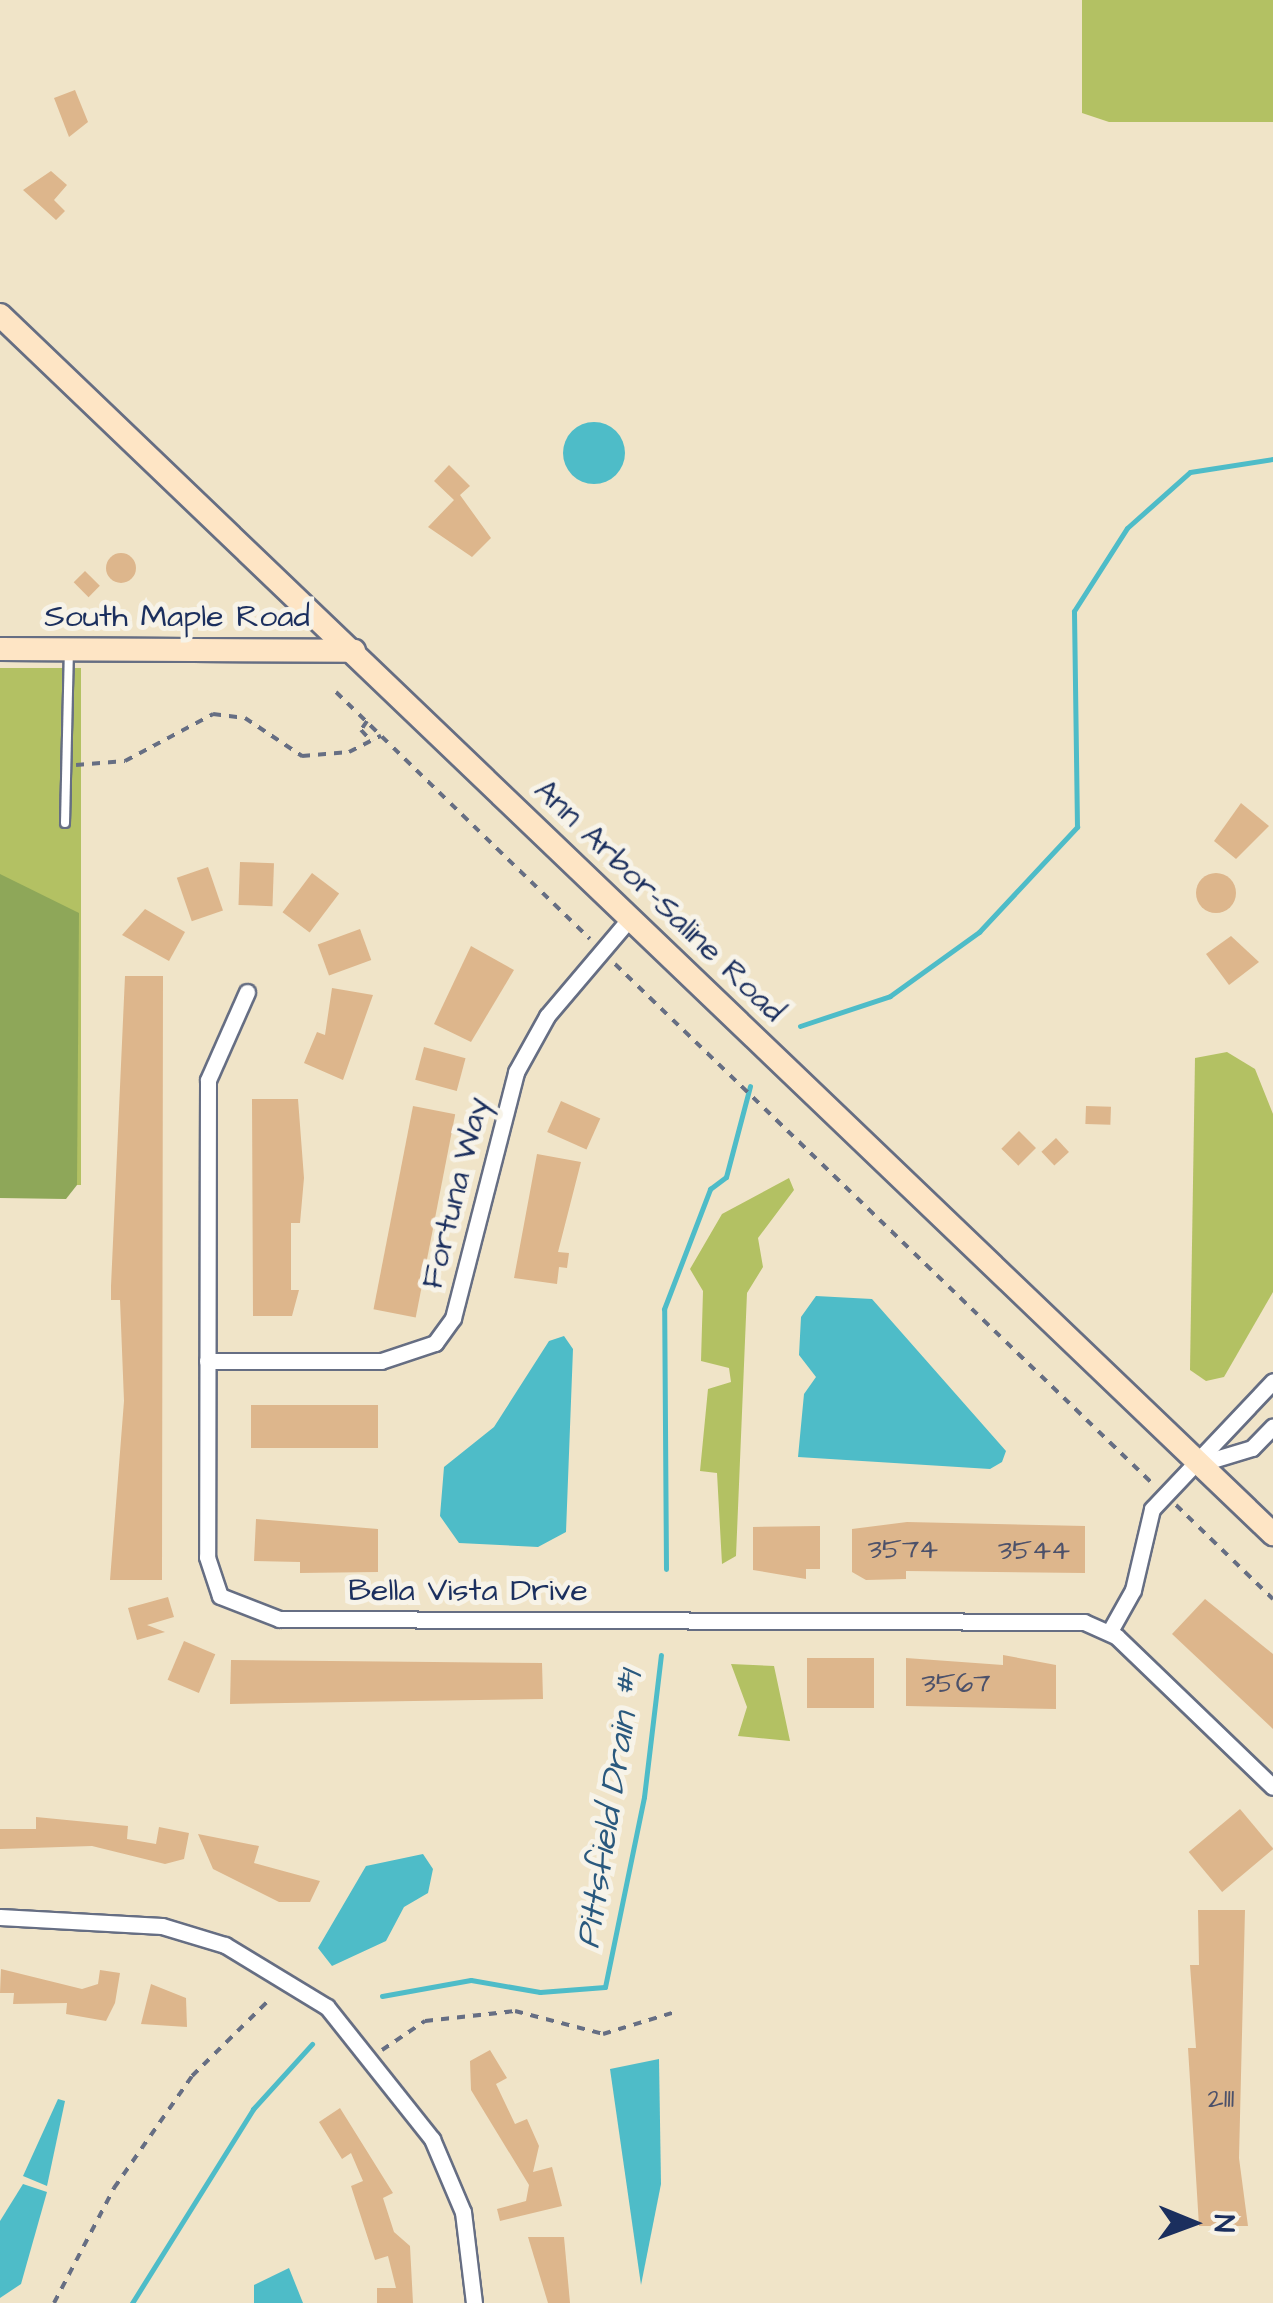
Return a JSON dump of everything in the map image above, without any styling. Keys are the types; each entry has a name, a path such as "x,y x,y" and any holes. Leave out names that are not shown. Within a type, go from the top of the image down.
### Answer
{"main road":[{"name":"Ann Arbor-Saline Road","path":"0,315 1273,1534"},
{"name":"South Maple Road","path":"0,649 354,651"}],"street":[{"name":"Fortuna Way","path":"208,1361 381,1361 435,1344 454,1318 516,1072 547,1016 630,918"},
{"name":"Bella Vista Drive","path":"247,992 208,1080 207,1557 220,1596 259,1618 1041,1618 1110,1631"},
{"path":"1273,1381 1199,1464 1152,1508 1133,1590 1110,1631 1273,1787"},
{"path":"1199,1464 1252,1448 1273,1426"},
{"path":"0,1917 146,1924 225,1945 282,1975 376,2058 432,2139 464,2212 474,2303"}],"lane":[{"path":"65,823 69,647"}],"path":[{"path":"336,692 578,929"},
{"path":"88,766 139,755 213,714 245,718 302,756 372,742 381,736"},
{"path":"367,721 362,730 372,742"},
{"path":"625,975 1145,1476"},
{"path":"1186,1515 1273,1599"},
{"path":"54,2303 114,2188 192,2076 269,2000"},
{"path":"376,2058 425,2021 515,2011 603,2034 674,2012"}],"green space":[{"path":"1082,0 1273,0 1273,122 1109,122 1082,113"},
{"path":"0,668 81,668 81,1185 0,1185"},
{"path":"0,874 79,913 77,1185 66,1199 0,1198"},
{"path":"1227,1052 1255,1069 1273,1114 1273,1292 1224,1377 1206,1381 1190,1370 1195,1058"},
{"path":"789,1178 794,1190 758,1238 763,1267 747,1293 736,1556 722,1564 717,1473 700,1471 708,1389 731,1382 729,1368 701,1361 703,1291 690,1269 722,1214"},
{"path":"731,1664 774,1666 790,1741 738,1736 747,1707"}],"water":[{"path":"594,422 616,431 625,453 616,475 594,484 572,475 563,453 572,431"},
{"path":"816,1296 872,1299 1006,1451 1002,1462 990,1469 798,1457 804,1394 816,1377 799,1355 801,1317"},
{"path":"564,1336 573,1349 566,1532 538,1547 459,1543 440,1516 444,1467 494,1427 549,1341"},
{"path":"423,1854 433,1869 428,1893 404,1907 386,1941 332,1966 318,1948 366,1866"},
{"path":"659,2059 661,2184 641,2285 610,2069"},
{"path":"58,2099 65,2101 47,2186 23,2176"},
{"path":"23,2184 47,2192 21,2284 0,2298 0,2221"},
{"path":"289,2268 303,2303 254,2303 254,2285"}],"building":[{"path":"75,90 88,122 69,137 54,98"},
{"path":"51,171 67,185 54,200 65,211 56,220 23,190"},
{"path":"449,465 470,486 460,495 491,538 472,557 428,527 454,500 434,481"},
{"path":"121,553 135,562 136,568 127,582 121,583 107,574 106,568 115,554"},
{"path":"85,571 100,586 89,597 74,582"},
{"path":"1241,803 1269,826 1236,859 1214,841"},
{"path":"240,862 274,863 272,906 238,905"},
{"path":"208,867 223,910 192,921 177,878"},
{"path":"312,873 339,893 310,933 283,912"},
{"path":"1216,873 1230,879 1236,893 1230,907 1216,913 1202,907 1196,893 1202,879"},
{"path":"145,909 185,932 169,961 122,935"},
{"path":"360,929 371,960 329,975 318,944"},
{"path":"1231,936 1259,962 1229,985 1206,954"},
{"path":"471,946 514,970 471,1042 434,1024"},
{"path":"125,976 163,976 162,1580 110,1580 124,1401 120,1300 111,1300 111,1286"},
{"path":"332,988 373,995 343,1080 304,1063 317,1032 325,1035"},
{"path":"424,1047 466,1058 457,1091 415,1080"},
{"path":"252,1099 298,1099 304,1178 300,1223 291,1223 291,1290 299,1290 292,1316 253,1316"},
{"path":"561,1101 600,1118 586,1150 547,1132"},
{"path":"413,1106 455,1114 416,1317 374,1309"},
{"path":"1086,1106 1111,1107 1110,1125 1085,1124"},
{"path":"1019,1131 1036,1148 1018,1166 1001,1149"},
{"path":"1056,1138 1069,1152 1054,1166 1041,1152"},
{"path":"537,1154 581,1162 558,1252 569,1253 567,1268 559,1267 557,1284 514,1278"},
{"path":"251,1405 378,1405 378,1448 251,1448"},
{"path":"256,1519 378,1529 378,1572 300,1573 300,1562 254,1561"},
{"path":"907,1522 1085,1526 1085,1573 906,1571 906,1579 866,1580 852,1572 852,1529"},
{"path":"820,1526 820,1569 806,1569 806,1579 753,1570 753,1527"},
{"path":"168,1597 174,1617 147,1625 165,1632 137,1640 128,1608"},
{"path":"1205,1599 1273,1654 1273,1729 1172,1634"},
{"path":"184,1641 215,1654 199,1693 168,1680"},
{"path":"1003,1655 1056,1665 1056,1709 906,1706 906,1658 1003,1665"},
{"path":"807,1658 874,1658 874,1708 807,1708"},
{"path":"231,1660 542,1663 543,1699 230,1704"},
{"path":"1240,1809 1273,1849 1222,1892 1189,1852"},
{"path":"36,1817 128,1826 127,1839 156,1844 159,1827 189,1833 184,1859 165,1864 92,1846 0,1849 0,1829 36,1829"},
{"path":"198,1834 259,1846 254,1863 320,1881 310,1902 279,1902 213,1869"},
{"path":"1198,1910 1245,1910 1239,2158 1248,2226 1199,2226 1188,2048 1196,2048 1190,1965 1199,1965"},
{"path":"1,1969 82,1989 98,1984 100,1970 120,1973 115,2003 106,2021 66,2014 67,2003 13,2004 14,1993 0,1993"},
{"path":"151,1984 186,1998 187,2027 141,2024"},
{"path":"490,2050 507,2078 496,2084 515,2124 527,2119 539,2146 533,2172 552,2167 562,2206 500,2221 497,2209 526,2201 529,2185 471,2090 470,2061"},
{"path":"340,2108 393,2193 383,2198 394,2232 410,2246 413,2303 377,2303 377,2288 396,2288 388,2256 375,2260 351,2186 363,2181 351,2153 342,2159 319,2122"},
{"path":"528,2237 564,2237 570,2303 548,2303"}],"waterway":[{"name":"Pittsfield Drain #1","path":"800,1026 890,996 979,932 1077,827 1074,611 1127,528 1190,472 1273,459"},
{"name":"Pittsfield Drain #1","path":"666,1569 664,1309 710,1189 726,1177 750,1086"},
{"name":"Pittsfield Drain #1","path":"382,1996 471,1980 540,1992 605,1987 644,1797 661,1655"},
{"name":"Pittsfield Drain #1","path":"132,2303 253,2109 312,2044"}]}
